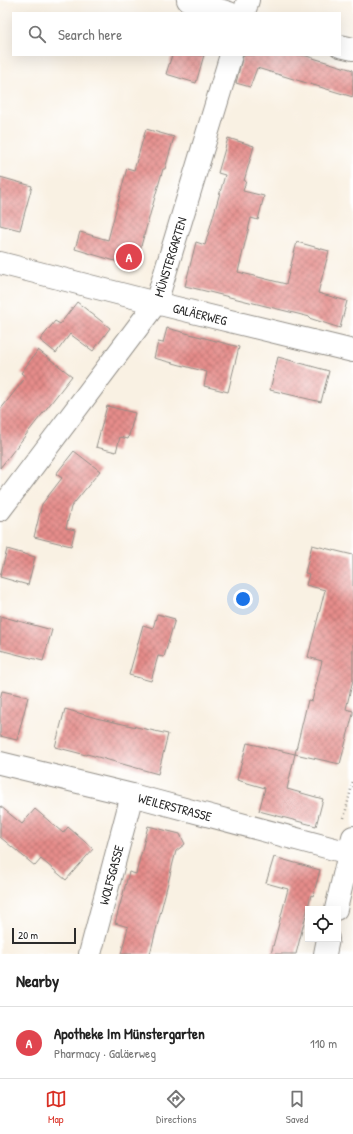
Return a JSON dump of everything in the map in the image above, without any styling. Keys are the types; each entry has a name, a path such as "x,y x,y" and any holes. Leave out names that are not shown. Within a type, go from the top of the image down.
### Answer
{"street":[{"path":"188,0 226,12"},
{"path":"244,12 248,0"},
{"path":"341,46 353,49"},
{"name":"MÜNSTERGARTEN","path":"0,510 156,303 232,56"},
{"name":"GALÄERWEG","path":"0,263 353,351"},
{"name":"WEILERSTRASSE","path":"0,763 351,845"},
{"name":"WOLFSGASSE","path":"90,954 132,795"},
{"path":"337,906 351,845"},
{"path":"325,954 327,942"}],"building":[{"path":"172,56 204,56 196,83 166,74"},
{"path":"243,56 306,56 353,70 353,97 257,68 250,87 236,83"},
{"path":"146,129 174,137 165,169 163,169 135,267 75,249 80,232 108,240 127,168 134,170"},
{"path":"228,138 254,146 244,181 246,181 243,191 264,196 258,220 251,218 238,272 286,284 297,242 329,251 318,293 347,301 340,328 309,318 310,317 185,286 196,242 205,245 225,175 218,173"},
{"path":"0,177 32,186 20,230 0,225"},
{"path":"77,302 110,328 93,351 70,334 56,353 40,340 55,321 60,324"},
{"path":"167,328 239,347 228,392 204,386 207,372 154,358 158,342 163,343"},
{"path":"38,350 72,376 0,468 0,410 26,377 21,373"},
{"path":"278,357 329,371 321,402 270,390"},
{"path":"107,406 135,413 128,439 120,437 116,452 96,447"},
{"path":"74,451 100,471 71,507 66,528 75,530 71,546 34,537 42,504 62,478 56,474"},
{"path":"312,545 353,555 353,680 346,709 353,711 353,714 340,764 295,754 308,700 312,701 322,661 308,657 325,590 306,585 309,574 305,573"},
{"path":"7,549 35,557 28,585 0,577"},
{"path":"157,614 175,619 164,657 158,656 151,681 129,675 143,625 153,628"},
{"path":"0,616 52,630 43,661 0,650"},
{"path":"2,691 28,697 17,740 0,736 0,699"},
{"path":"65,709 96,718 168,734 158,774 87,754 55,747"},
{"path":"247,743 295,754 287,789 323,799 316,826 259,811 265,788 237,780"},
{"path":"0,806 22,824 35,809 63,833 68,827 93,849 66,880 41,859 35,866 0,837"},
{"path":"148,826 180,834 185,844 176,851 150,954 121,954 128,927 115,923 129,872 136,874"},
{"path":"274,857 320,870 313,896 311,895 308,906 305,906 305,919 296,954 271,954 288,889 266,883"}],"place":[{"name":"Apotheke Im Münstergarten","path":"129,257"}]}
